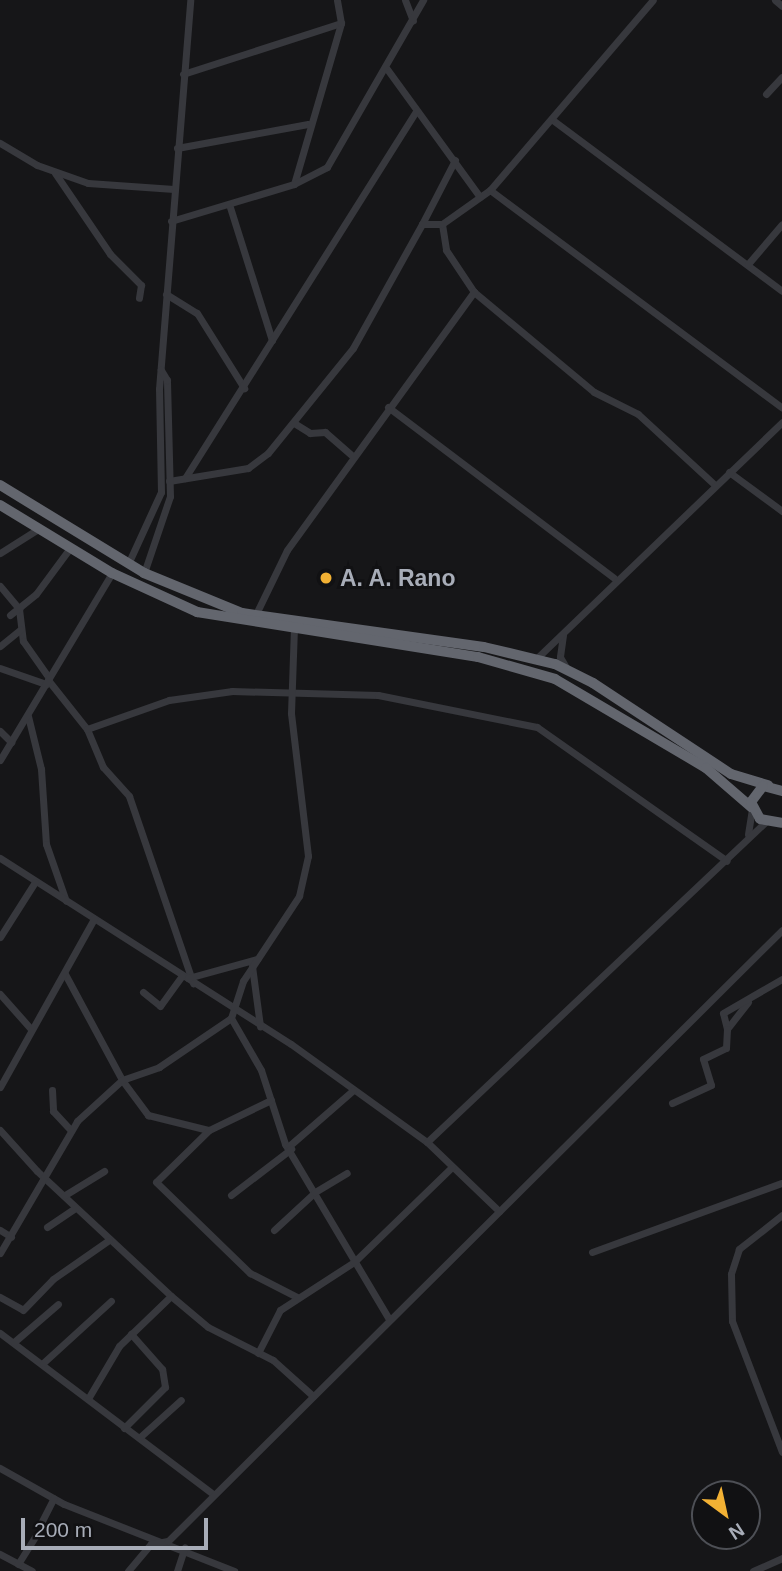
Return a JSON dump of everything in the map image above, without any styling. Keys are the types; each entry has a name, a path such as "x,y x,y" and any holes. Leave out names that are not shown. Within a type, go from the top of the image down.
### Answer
{"highway":[{"path":"0,485 144,573 255,616 537,658 570,671 731,774 782,791"},
{"path":"0,505 112,573 197,612 478,657 555,679 706,768 751,808 773,822 782,815"},
{"path":"751,808 755,792 768,785"}],"street":[{"path":"128,564 161,497 161,369 190,0"},
{"path":"294,184 308,124 341,23 337,0"},
{"path":"405,0 413,21"},
{"path":"172,221 294,184 331,162 387,69 423,0"},
{"path":"422,224 442,225 490,190 554,121 653,0"},
{"path":"775,0 782,6"},
{"path":"183,74 341,23"},
{"path":"387,69 480,197"},
{"path":"766,94 782,77"},
{"path":"185,478 416,111"},
{"path":"554,121 782,291"},
{"path":"177,148 308,124"},
{"path":"0,143 55,172 88,183 174,189"},
{"path":"169,481 248,468 293,423 353,348 454,160"},
{"path":"55,172 110,254 141,285 139,298"},
{"path":"490,190 782,408"},
{"path":"229,204 272,340"},
{"path":"748,264 782,224"},
{"path":"442,225 446,250 474,292 594,392 638,414 715,485"},
{"path":"255,616 288,550 388,407 474,292"},
{"path":"166,294 197,313 244,388"},
{"path":"144,573 169,502 167,380 161,369"},
{"path":"388,407 614,578"},
{"path":"537,658 564,634 614,578 782,422"},
{"path":"293,423 310,433 326,432 353,456"},
{"path":"729,472 782,511"},
{"path":"0,553 38,529"},
{"path":"13,614 70,548"},
{"path":"0,760 112,573"},
{"path":"0,586 19,609 13,614"},
{"path":"13,614 48,681 87,729 103,767 129,796 188,979"},
{"path":"0,1253 42,1175 71,1130 122,1080 159,1067 233,1014 255,962 299,896 308,870 290,696 294,629"},
{"path":"0,646 20,630"},
{"path":"564,634 560,657 570,671"},
{"path":"0,668 48,681"},
{"path":"87,729 169,700 232,691 290,696 377,695 537,727 727,861"},
{"path":"28,715 41,769 46,844 66,901"},
{"path":"0,731 11,743"},
{"path":"748,834 751,808"},
{"path":"427,1142 727,861 748,834 773,822"},
{"path":"0,858 188,979 233,1014 260,1026 427,1142 499,1211"},
{"path":"0,937 35,882"},
{"path":"0,1087 94,919"},
{"path":"128,1571 151,1544 168,1541 782,930"},
{"path":"143,992 160,1006 188,979 255,962"},
{"path":"255,962 260,1026"},
{"path":"65,974 122,1080 148,1115 209,1130"},
{"path":"672,1103 711,1085 703,1059 726,1048 727,1029 723,1013 748,1002 782,979"},
{"path":"0,994 31,1029"},
{"path":"727,1029 748,1002"},
{"path":"233,1014 290,1148 389,1319"},
{"path":"52,1090 53,1111 71,1130"},
{"path":"231,1195 290,1148 352,1091"},
{"path":"271,1100 209,1130 156,1182 250,1273 297,1297"},
{"path":"0,1130 75,1208 171,1296 208,1327 258,1353 313,1396"},
{"path":"258,1353 273,1318 297,1297 315,1291 354,1262 452,1167"},
{"path":"65,1195 103,1171"},
{"path":"274,1230 315,1192 347,1173"},
{"path":"592,1252 782,1183"},
{"path":"47,1227 75,1208"},
{"path":"782,1215 739,1249 731,1274 732,1321 782,1452"},
{"path":"0,1230 11,1237"},
{"path":"0,1297 23,1310 53,1279 109,1240"},
{"path":"89,1396 131,1334 171,1296"},
{"path":"43,1363 111,1301"},
{"path":"14,1342 58,1304"},
{"path":"0,1333 89,1396 124,1428 140,1437 213,1494"},
{"path":"124,1428 165,1387 162,1369 131,1334"},
{"path":"140,1437 181,1400"},
{"path":"0,1468 54,1498 134,1533 185,1547 234,1571"},
{"path":"40,1525 54,1498"},
{"path":"18,1564 36,1535"},
{"path":"177,1571 185,1547"},
{"path":"0,1554 32,1571"},
{"path":"753,1571 782,1558"}],"place":[{"name":"A. A. Rano","path":"326,578"}]}
